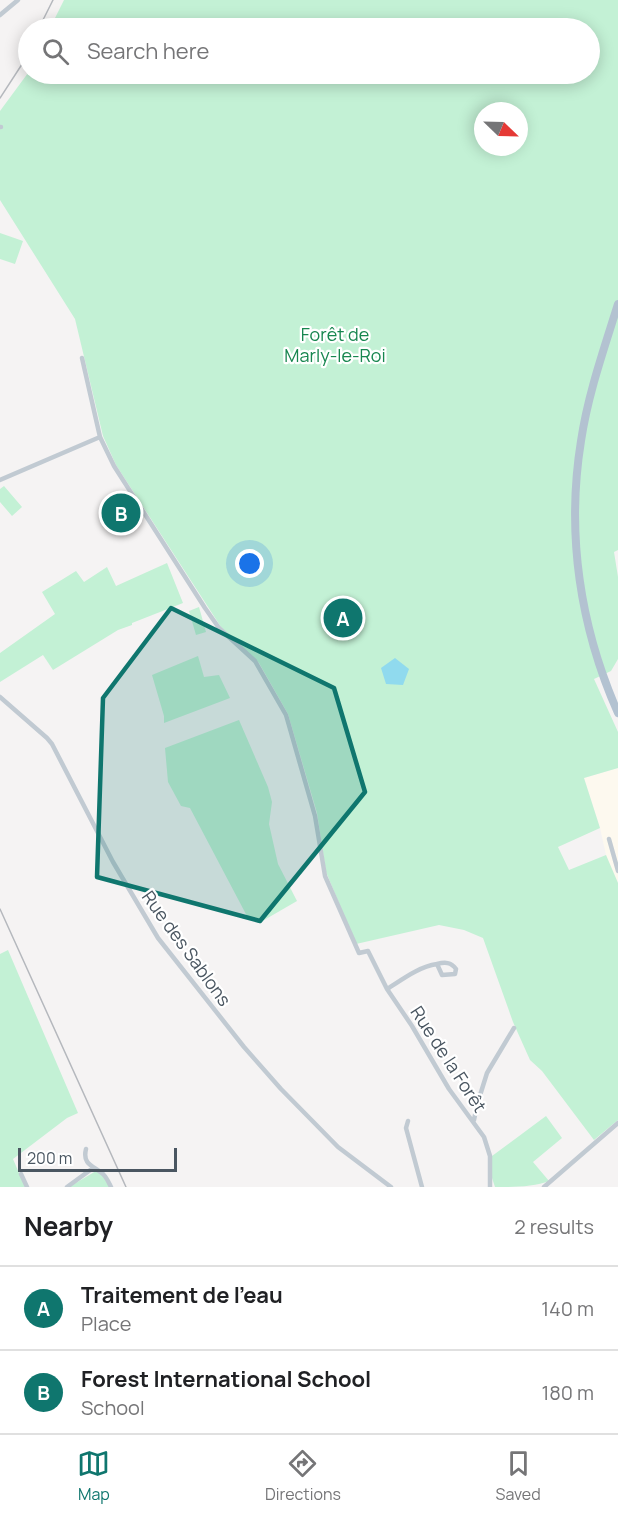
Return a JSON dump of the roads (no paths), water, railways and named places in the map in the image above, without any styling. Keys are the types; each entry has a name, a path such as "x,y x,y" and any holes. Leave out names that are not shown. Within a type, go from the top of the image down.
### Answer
{"main road":[{"path":"618,304 584,422 578,459 575,515 577,563 585,614 598,664 618,713"}],"street":[{"path":"0,15 18,0"},
{"path":"0,480 100,437 82,358"},
{"name":"Rue de la Forêt","path":"100,437 114,466 205,608 219,628 255,661 271,687 286,716 315,816 325,876 359,953 368,951 387,989 449,1089 474,1120 484,1137 490,1156 490,1187"},
{"name":"Rue des Sablons","path":"0,697 52,744 113,862 158,938 243,1047 287,1096 338,1147 391,1187"},
{"path":"609,839 618,871"},
{"path":"387,989 411,974 437,964"},
{"path":"474,1120 487,1073 514,1028"},
{"path":"408,1121 406,1128 422,1187"},
{"path":"544,1187 618,1123"},
{"path":"86,1149 84,1155 88,1165 104,1175 111,1187"},
{"path":"67,1187 93,1168"},
{"path":"21,1174 27,1187"}],"water":[{"path":"395,658 409,669 403,685 386,684 381,668"}],"tram line":[{"path":"44,18 53,0"},
{"path":"0,98 18,70"},
{"path":"0,909 126,1187"}],"place":[{"name":"Forest International School","path":"121,513"},
{"name":"Traitement de l'eau","path":"343,618"}],"park label":[{"name":"Forêt de Marly-le-Roi","path":"335,344"}]}
